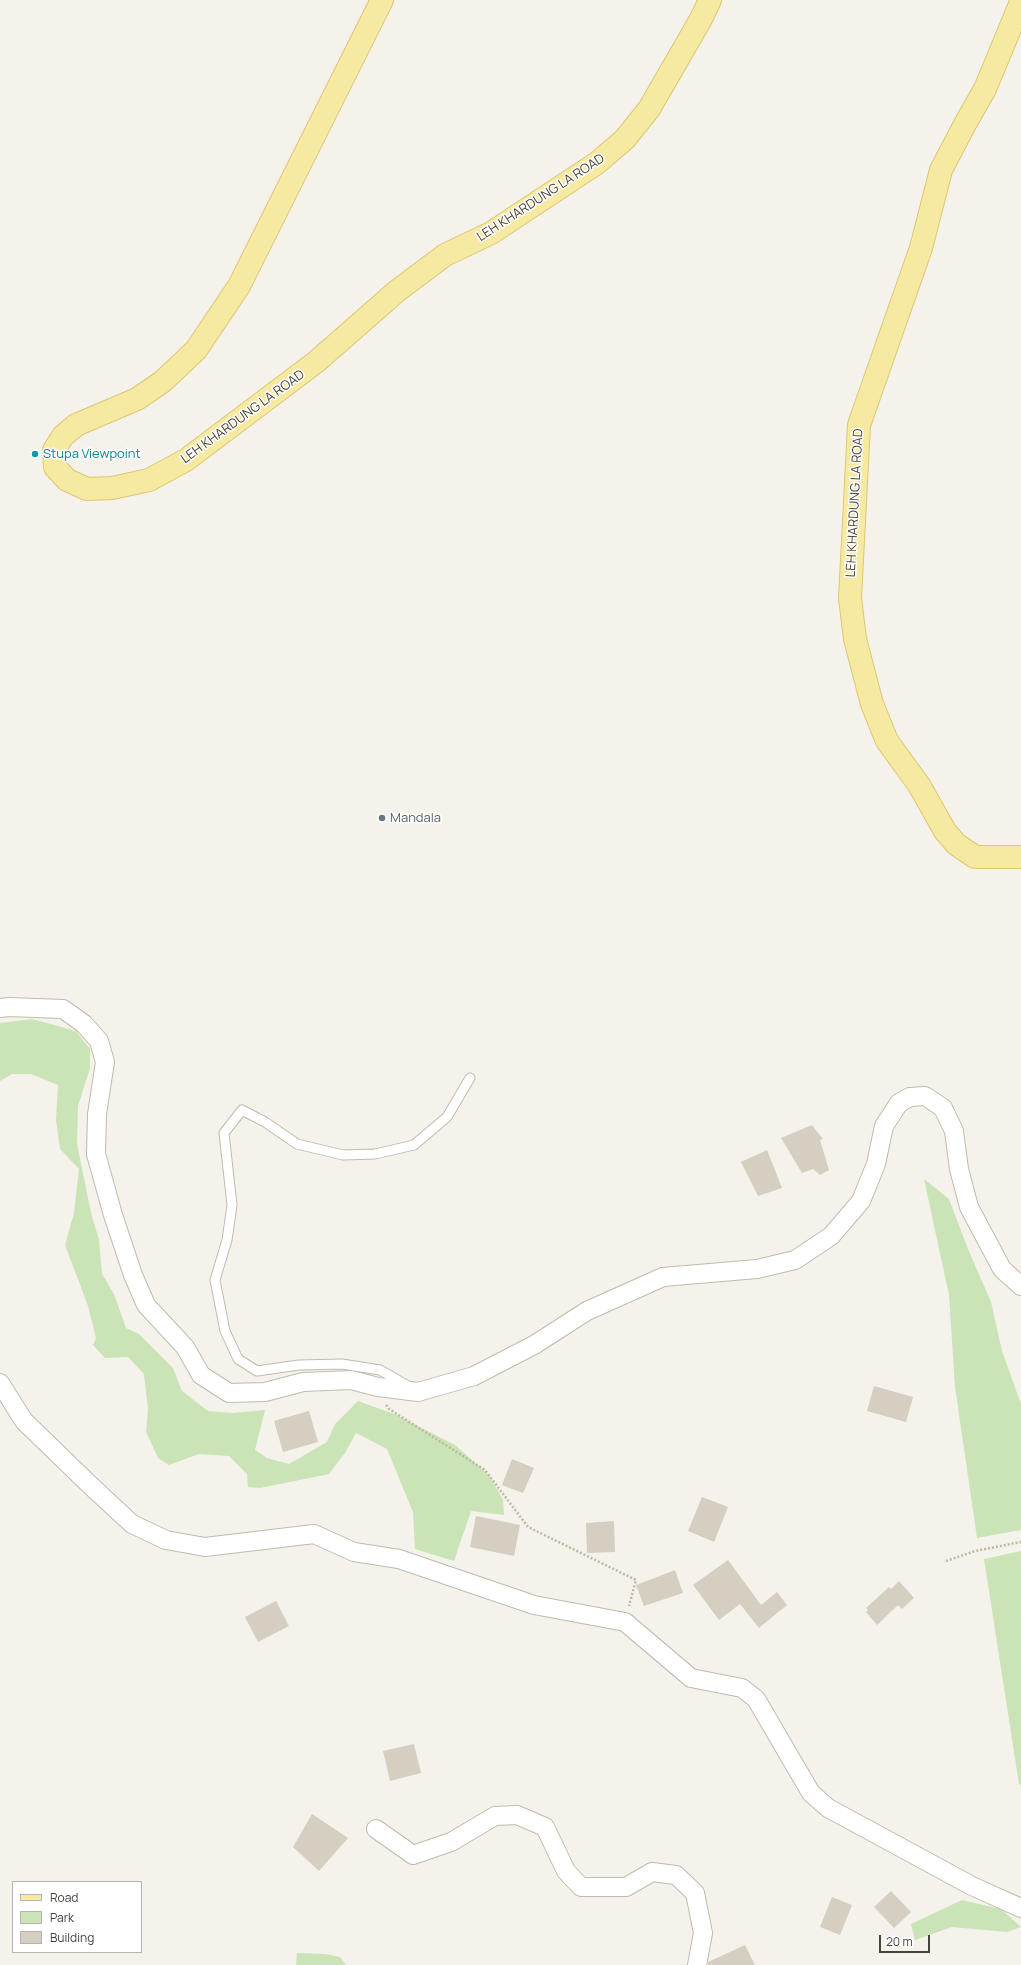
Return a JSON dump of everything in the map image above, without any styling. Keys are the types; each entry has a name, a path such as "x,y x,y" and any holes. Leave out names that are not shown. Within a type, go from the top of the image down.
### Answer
{"main road":[{"name":"LEH KHARDUNG LA ROAD","path":"382,0 239,286 196,350 162,382 137,400 76,425 63,436 54,450 55,467 68,480 87,489 112,488 149,480 186,460 316,362 396,291 445,255 491,233 597,163 625,139 649,109 701,19 710,0"},
{"name":"LEH KHARDUNG LA ROAD","path":"1021,2 985,90 941,170 921,248 859,425 850,598 854,639 872,704 887,741 919,786 945,831 956,844 976,857 1021,857"}],"street":[{"path":"0,1008 63,1009 84,1024 99,1040 105,1062 98,1114 96,1154 113,1215 133,1276 146,1305 185,1347 202,1375 229,1394 266,1392 303,1382 351,1380 370,1385 418,1392 474,1376 534,1345 587,1311 663,1277 756,1269 795,1260 831,1236 861,1201 876,1164 884,1126 898,1103 910,1097 925,1096 943,1108 954,1131 959,1169 968,1207 1002,1270 1021,1286"},
{"path":"0,1383 24,1421 90,1485 132,1524 166,1540 205,1547 314,1534 354,1552 399,1559 534,1605 625,1622 691,1678 742,1688 756,1699 811,1793 828,1808 972,1886 1021,1908"},
{"path":"376,1829 413,1854 451,1842 495,1816 518,1815 545,1827 566,1871 580,1887 626,1887 652,1872 676,1875 695,1893 703,1933 698,1965"}],"lane":[{"path":"418,1392 380,1370 342,1364 299,1365 257,1371 238,1359 225,1331 215,1280 227,1240 232,1205 224,1133 242,1110 265,1122 297,1144 343,1155 375,1154 414,1145 447,1116 470,1078"}],"path":[{"path":"370,1385 389,1409 485,1470 528,1528 636,1580 625,1622"},
{"path":"946,1561 975,1551 1021,1542"}],"green space":[{"path":"32,1019 76,1031 90,1049 90,1068 78,1106 77,1144 91,1213 99,1240 102,1274 114,1294 126,1328 139,1334 173,1368 182,1391 208,1411 232,1413 265,1410 255,1450 267,1458 289,1464 327,1442 335,1424 358,1401 394,1414 455,1445 489,1475 503,1500 504,1515 471,1511 454,1561 415,1549 413,1512 387,1449 356,1433 345,1453 329,1474 260,1488 248,1487 247,1474 229,1456 199,1454 169,1465 158,1458 146,1432 148,1409 144,1374 128,1357 105,1358 93,1345 96,1338 88,1306 65,1245 74,1213 79,1169 60,1149 56,1120 58,1085 31,1074 12,1074 0,1081 0,1023"},
{"path":"924,1179 949,1199 968,1249 991,1302 1002,1351 1021,1404 1021,1530 977,1538 955,1387 949,1295"},
{"path":"1021,1551 1021,1786 1019,1784 984,1559"},
{"path":"962,1900 1001,1909 1021,1927 1007,1932 952,1927 915,1940 911,1924"},
{"path":"297,1953 325,1954 340,1957 346,1965 296,1965"}],"building":[{"path":"812,1125 823,1139 820,1140 829,1170 820,1175 813,1169 802,1173 781,1138"},
{"path":"767,1150 782,1188 758,1196 741,1162"},
{"path":"874,1386 913,1397 906,1422 867,1411"},
{"path":"309,1411 318,1442 283,1452 274,1421"},
{"path":"512,1459 534,1468 523,1493 502,1485"},
{"path":"702,1497 728,1507 714,1542 688,1531"},
{"path":"476,1516 520,1525 514,1556 470,1547"},
{"path":"614,1521 615,1552 587,1553 586,1523"},
{"path":"728,1560 761,1605 777,1592 787,1605 759,1628 740,1604 719,1620 693,1585"},
{"path":"675,1570 683,1593 644,1606 636,1585"},
{"path":"899,1581 914,1598 902,1609 898,1605 877,1625 866,1612 868,1610 866,1608 889,1587 891,1589"},
{"path":"276,1601 289,1626 258,1642 245,1617"},
{"path":"414,1744 421,1773 390,1781 383,1751"},
{"path":"312,1814 348,1838 319,1871 293,1847"},
{"path":"891,1891 911,1912 894,1928 874,1907"},
{"path":"832,1897 852,1905 840,1935 820,1927"},
{"path":"745,1945 755,1965 708,1965 708,1962"}],"place":[{"name":"Stupa Viewpoint","path":"35,454"},
{"name":"Mandala","path":"382,818"}]}
